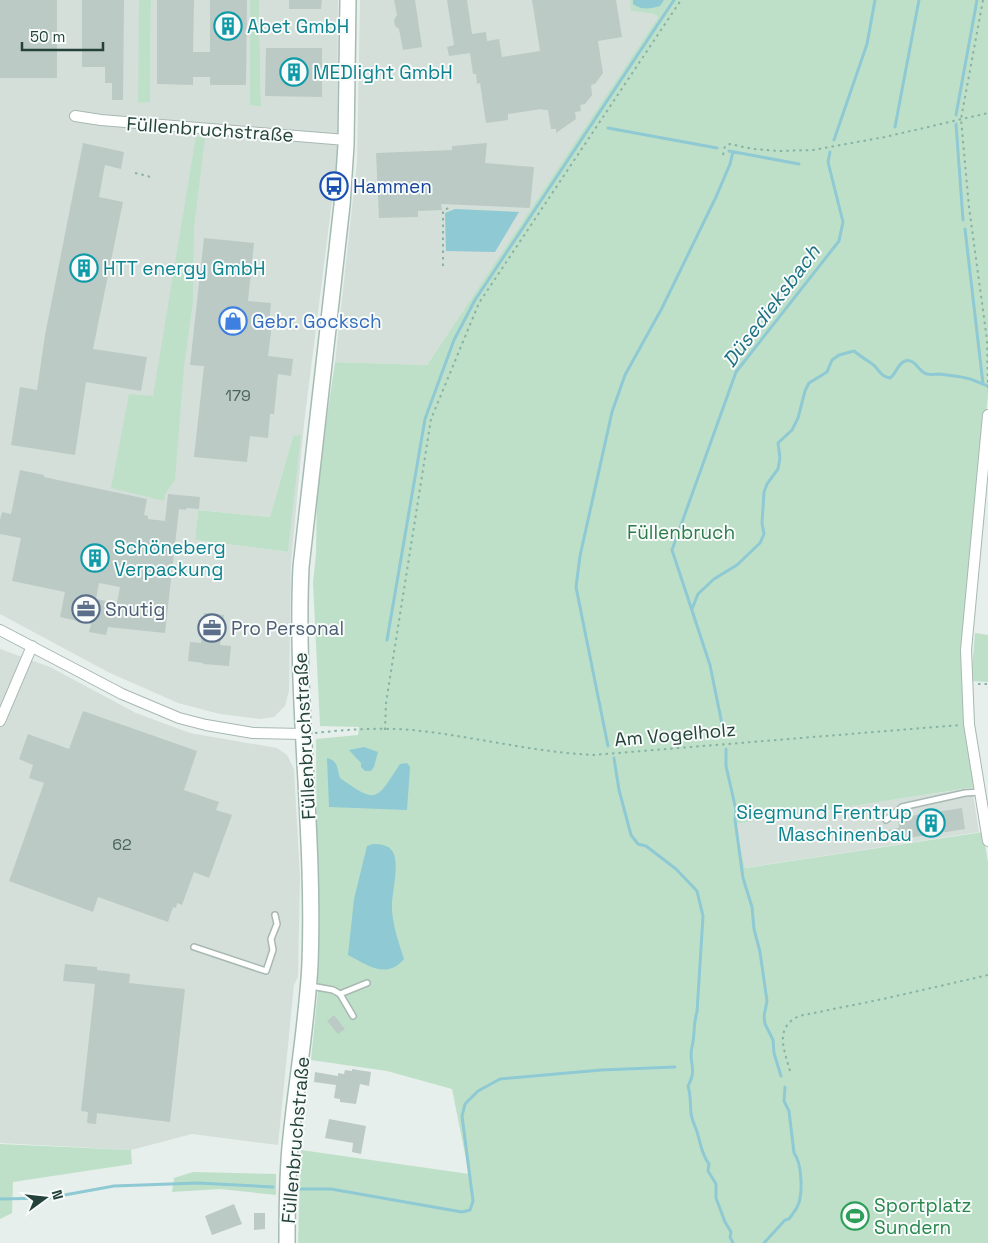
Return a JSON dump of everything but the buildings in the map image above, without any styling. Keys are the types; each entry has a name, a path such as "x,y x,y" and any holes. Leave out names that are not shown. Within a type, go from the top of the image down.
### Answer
{"street":[{"name":"Füllenbruchstraße","path":"287,1243 291,1138 306,1019 310,964 310,864 299,618 301,567 342,205 346,140 348,0"},
{"name":"Füllenbruchstraße","path":"75,116 118,122 346,140"},
{"path":"988,415 966,650 969,724 988,841"},
{"path":"0,630 122,694 179,718 253,733 303,734"},
{"path":"0,721 32,646"}],"lane":[{"path":"886,820 902,807 980,792"},
{"path":"194,947 266,970 273,950 271,940 277,924 274,915"},
{"path":"340,994 367,983"},
{"path":"308,985 333,990 340,994 353,1016"}],"path":[{"path":"385,730 386,703 432,419 479,303 681,0"},
{"path":"983,0 962,119 969,207 987,340 988,388"},
{"path":"723,155 725,146 730,144 753,149 778,151 813,150 885,137 988,113"},
{"path":"135,173 148,176 152,180"},
{"path":"443,266 443,211 450,208"},
{"name":"Am Vogelholz","path":"303,734 348,730 422,731 564,754 593,755 969,724"},
{"path":"790,1070 784,1046 784,1031 786,1024 799,1016 988,975"}],"shaded area":[{"path":"0,0 139,0 139,103 150,101 151,0 250,0 250,105 261,107 259,0 338,0 337,161 304,424 291,563 289,691 285,706 274,717 259,719 220,714 178,703 108,672 0,614","holes":["293,436 288,552 195,540 198,510 270,517"]},
{"path":"360,0 630,0 632,11 654,14 658,17 427,365 335,362 357,162"},
{"path":"0,649 50,667 136,713 190,733 277,748 287,755 294,769 300,877 298,977 294,985 278,1145 192,1134 131,1150 0,1143"},
{"path":"972,788 979,832 744,868 735,823"}],"green space":[{"path":"139,0 151,0 150,102 138,103"},
{"path":"250,0 259,0 261,107 250,105"},
{"name":"Füllenbruch","path":"630,0 988,0 988,395 962,651 976,787 735,824 745,868 983,832 988,863 988,1243 298,1243 301,1150 469,1174 452,1089 387,1071 311,1060 318,990 316,739 358,735 359,727 320,726 313,583 316,554 317,487 335,362 427,365 658,17 654,14 631,11"},
{"path":"196,136 205,138 194,228 193,301 184,367 175,480 165,494 164,501 111,488 129,394 153,396"},
{"path":"301,435 288,552 195,540 198,510 270,517 293,436"},
{"path":"975,633 988,635 988,682 971,681"},
{"path":"0,1144 131,1150 132,1164 13,1182 12,1213 0,1219"},
{"path":"193,1172 276,1174 276,1195 220,1189 172,1192 174,1178"}],"water":[{"path":"633,0 664,0 660,6 646,8 633,4"},
{"path":"455,209 519,212 495,252 446,251 445,213"},
{"path":"364,747 378,752 371,771 365,771 361,767 361,763 349,750"},
{"path":"327,758 335,763 340,778 369,795 375,795 380,791 400,764 407,763 410,767 407,810 329,807"},
{"path":"373,844 387,846 393,852 396,865 392,910 395,929 404,959 390,969 384,970 377,969 348,955 354,899 367,846"}],"waterway":[{"path":"387,640 425,419 454,340 475,300 674,0"},
{"name":"Düsedieksbach","path":"834,140 867,44 875,0"},
{"path":"895,127 919,0"},
{"path":"956,115 977,0"},
{"path":"956,124 963,220"},
{"path":"608,128 717,148"},
{"path":"729,151 799,164"},
{"path":"608,746 576,587 580,556 612,412 625,375 662,308 716,197 733,152"},
{"name":"Düsedieksbach","path":"724,734 710,665 672,550 736,372 839,241 843,222 828,162 830,152"},
{"path":"965,229 983,384"},
{"path":"692,609 698,594 714,579 737,565 760,543 764,534 762,523 764,492 767,484 778,469 780,458 778,443 792,430 798,418 809,383 827,372 832,360 839,355 854,351 874,365 881,374 890,378 900,364 905,361 912,361 921,371 927,374 963,377 988,386"},
{"name":"Düsedieksbach","path":"726,749 726,766 736,810 735,820 743,878 752,907 767,1001 764,1016 765,1024 773,1040 774,1053 781,1076"},
{"path":"614,758 619,790 631,835 638,844 646,846 676,869 697,891 703,916 697,1012 691,1053 693,1070 688,1086 692,1119 703,1154 709,1164 708,1171 716,1184 716,1198 731,1232 730,1237 733,1243"},
{"path":"299,1189 331,1189 462,1212 470,1210 473,1201 462,1116 465,1104 478,1091 500,1079 601,1070 675,1067"},
{"name":"Düsedieksbach","path":"764,1243 785,1220 789,1219 797,1207 801,1194 799,1164 794,1153 789,1111 784,1101 785,1087"},
{"path":"0,1199 48,1198 114,1186 198,1183 273,1187"}],"place":[{"name":"Abet GmbH","path":"228,26"},
{"name":"MEDlight GmbH","path":"294,72"},
{"name":"Hammen","path":"334,186"},
{"name":"HTT energy GmbH","path":"84,268"},
{"name":"Gebr. Gocksch","path":"233,321"},
{"name":"Schöneberg Verpackung","path":"95,558"},
{"name":"Snutig","path":"86,609"},
{"name":"Pro Personal","path":"212,628"},
{"name":"Siegmund Frentrup Maschinenbau","path":"931,823"},
{"name":"Sportplatz Sundern","path":"855,1216"}]}
